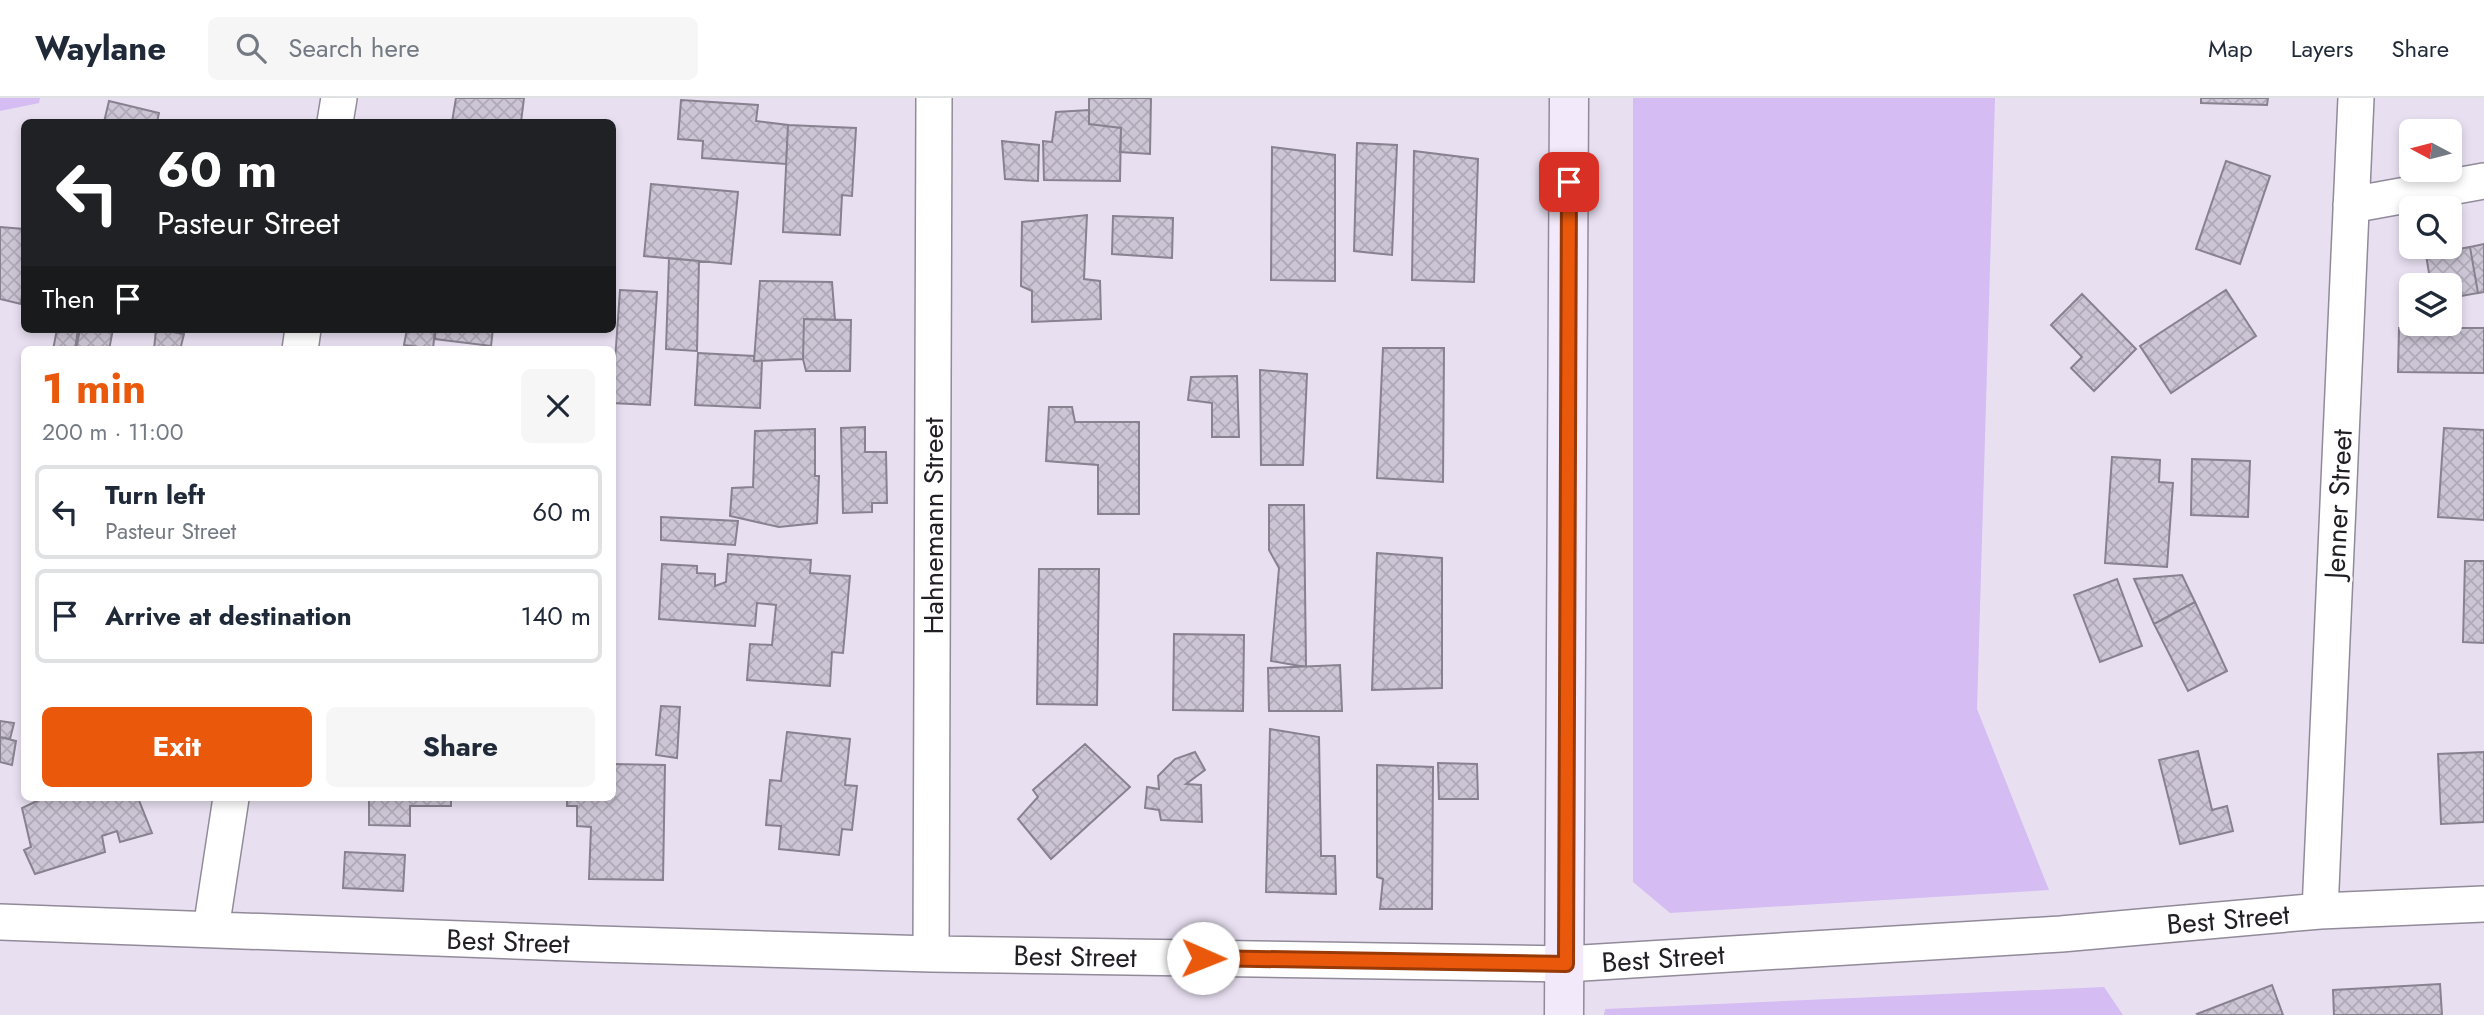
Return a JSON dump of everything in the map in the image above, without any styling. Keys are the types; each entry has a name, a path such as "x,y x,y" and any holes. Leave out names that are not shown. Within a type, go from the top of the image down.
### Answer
{"main road":[{"path":"1564,1015 1569,98"}],"street":[{"path":"336,119 339,98"},
{"name":"Hahnemann Street","path":"932,954 934,98"},
{"name":"Jenner Street","path":"2320,911 2356,98"},
{"path":"2351,205 2484,181"},
{"path":"211,929 231,801"},
{"name":"Best Street","path":"0,922 932,954 1566,964 2061,933 2320,911 2484,904"}],"shaded area":[{"path":"0,98 40,98 39,103 0,111"},
{"path":"1633,98 1995,98 1977,709 2049,890 1670,913 1633,882"},
{"path":"2104,987 2123,1015 1604,1015 1605,1009"}],"building":[{"path":"456,98 524,98 521,119 452,119"},
{"path":"1089,98 1151,98 1150,154 1120,152 1121,128 1089,124"},
{"path":"2201,98 2268,98 2267,105 2201,103"},
{"path":"681,100 758,105 756,121 788,125 786,164 702,158 703,141 678,139"},
{"path":"109,101 159,113 158,119 105,119"},
{"path":"1089,110 1089,124 1121,128 1120,181 1044,180 1043,141 1052,142 1056,112"},
{"path":"788,125 856,128 852,196 842,195 840,235 783,232"},
{"path":"1002,141 1039,145 1038,181 1005,179"},
{"path":"1357,143 1397,145 1392,255 1354,251"},
{"path":"1272,147 1335,155 1335,281 1271,280"},
{"path":"1414,151 1478,159 1474,282 1412,280"},
{"path":"2226,161 2270,176 2240,264 2196,249"},
{"path":"651,184 738,192 731,264 644,256"},
{"path":"1087,215 1084,279 1100,281 1101,319 1032,322 1032,291 1021,286 1022,222"},
{"path":"1113,216 1173,218 1172,258 1112,254"},
{"path":"0,227 21,229 21,304 0,299"},
{"path":"2484,244 2484,292 2478,293 2470,247"},
{"path":"2470,247 2478,293 2462,296 2462,273 2429,273 2427,259 2462,259 2462,248"},
{"path":"669,258 699,261 697,351 666,349"},
{"path":"760,281 832,282 835,320 804,319 803,359 754,361"},
{"path":"620,290 657,292 650,405 616,403"},
{"path":"2226,290 2256,336 2171,393 2140,346"},
{"path":"2082,294 2136,349 2094,391 2071,368 2082,357 2051,325"},
{"path":"804,319 851,320 850,371 806,371 803,359"},
{"path":"2399,328 2399,336 2462,336 2462,328 2484,328 2484,373 2398,372"},
{"path":"56,333 77,333 76,346 54,346"},
{"path":"79,333 112,333 110,346 77,346"},
{"path":"156,333 184,334 181,346 154,346"},
{"path":"406,333 435,333 433,346 404,345"},
{"path":"435,333 493,333 491,346 435,339"},
{"path":"1383,348 1444,348 1443,482 1377,478"},
{"path":"698,353 754,356 754,361 762,361 760,408 695,405"},
{"path":"1260,370 1307,374 1303,465 1261,465"},
{"path":"1237,376 1239,437 1212,437 1212,403 1188,400 1191,377"},
{"path":"1049,407 1072,407 1075,422 1139,422 1139,514 1098,514 1098,465 1046,461"},
{"path":"865,427 865,452 886,452 887,503 872,503 872,512 843,513 841,428"},
{"path":"2444,428 2484,430 2484,520 2438,517"},
{"path":"815,429 815,476 819,476 817,523 779,527 730,516 732,488 753,487 755,431"},
{"path":"2112,457 2160,460 2159,482 2173,483 2167,567 2105,563"},
{"path":"2192,459 2250,461 2248,517 2191,515"},
{"path":"1269,505 1304,505 1306,667 1271,661 1279,568 1269,550"},
{"path":"661,517 738,521 735,545 661,540"},
{"path":"1377,553 1442,558 1442,688 1372,690"},
{"path":"728,554 811,560 810,573 850,576 843,653 832,652 830,686 747,680 750,644 772,645 776,605 757,603 755,626 659,619 662,564 697,566 697,573 715,574 715,586 726,582"},
{"path":"2465,561 2484,561 2484,643 2463,642"},
{"path":"1039,569 1099,569 1097,705 1037,704"},
{"path":"2182,575 2195,602 2154,624 2134,579"},
{"path":"2117,579 2142,646 2100,662 2074,595"},
{"path":"2195,602 2227,671 2188,691 2154,624"},
{"path":"1174,634 1244,635 1243,711 1173,710"},
{"path":"1340,665 1342,711 1269,711 1268,668"},
{"path":"661,706 680,707 677,758 656,755"},
{"path":"0,721 14,723 10,739 0,737"},
{"path":"1270,729 1319,737 1321,856 1335,856 1336,894 1266,892"},
{"path":"787,732 850,739 845,785 857,786 852,830 842,829 839,855 779,849 781,826 766,825 770,780 781,781"},
{"path":"0,737 16,741 12,765 0,762"},
{"path":"1085,744 1130,787 1051,859 1018,819 1038,797 1033,790"},
{"path":"2198,751 2212,810 2227,806 2233,831 2180,844 2159,760"},
{"path":"1195,752 1205,770 1186,784 1201,785 1202,822 1161,820 1159,810 1145,808 1147,787 1159,789 1158,776 1175,759"},
{"path":"2484,752 2484,822 2441,824 2438,754"},
{"path":"1438,763 1477,764 1478,799 1439,799"},
{"path":"616,764 665,765 663,880 589,879 591,827 577,826 577,806 567,806 567,801 616,801"},
{"path":"1377,765 1433,767 1432,909 1380,909 1383,879 1377,877"},
{"path":"37,801 139,801 152,833 120,842 117,831 102,836 105,852 35,874 24,850 31,847 22,808"},
{"path":"369,801 451,801 451,806 410,806 410,826 369,825"},
{"path":"345,852 405,855 403,891 343,888"},
{"path":"2440,984 2442,1015 2334,1015 2333,990"},
{"path":"2272,985 2283,1015 2197,1014"}],"route":[{"path":"1203,958 1566,964 1569,182"}]}
